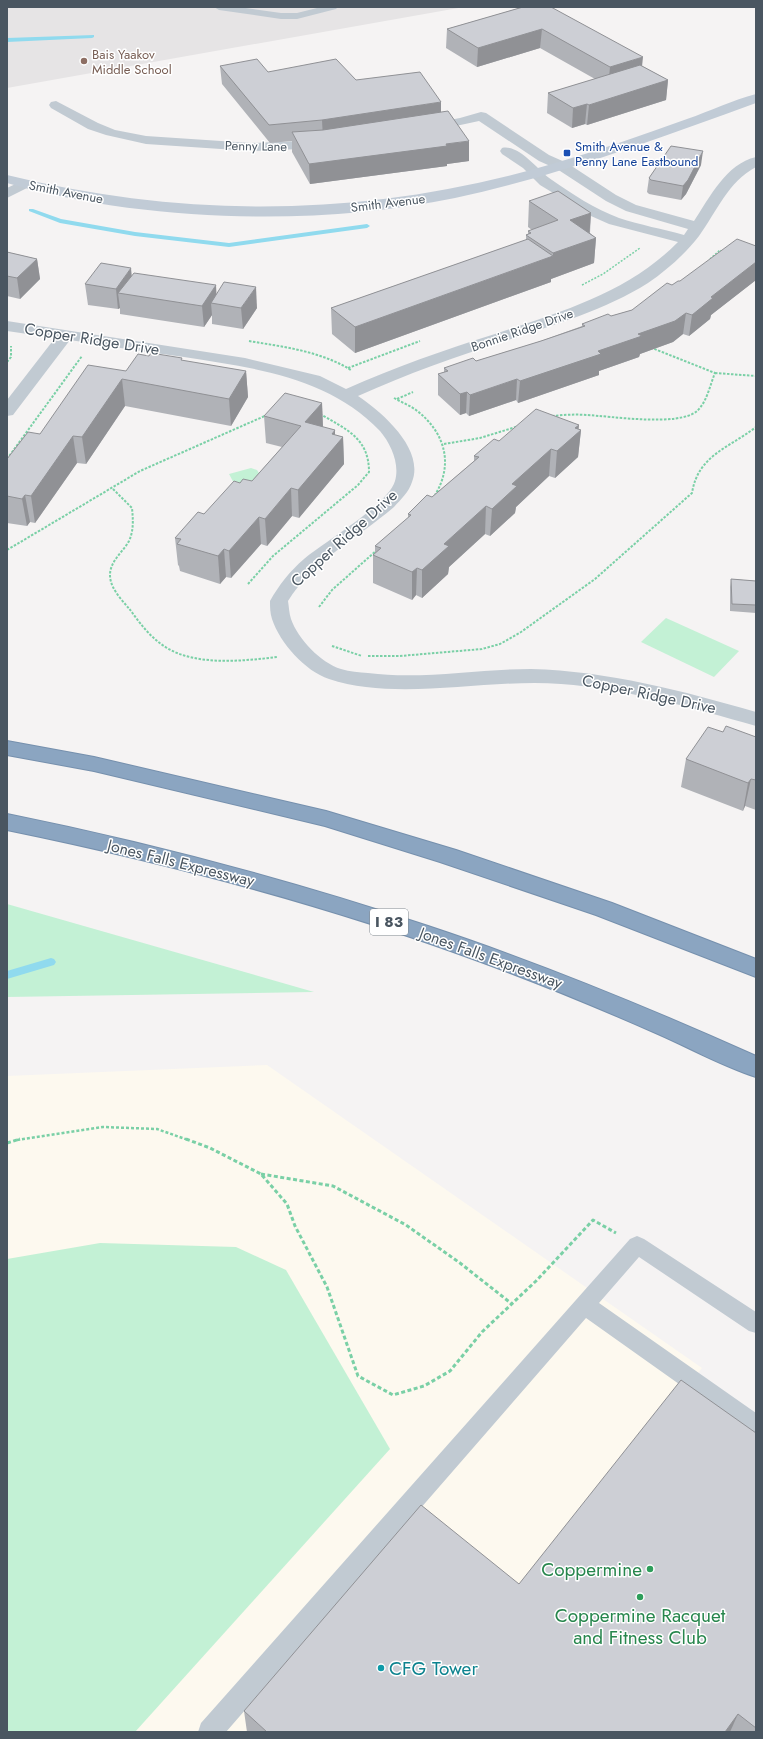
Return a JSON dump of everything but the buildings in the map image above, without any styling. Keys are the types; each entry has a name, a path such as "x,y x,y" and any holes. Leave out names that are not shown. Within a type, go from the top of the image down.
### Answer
{"highway":[{"path":"7,748 94,764 326,819 448,856 604,909 756,968"},
{"name":"Jones Falls Expressway","path":"7,822 155,855 270,885 410,929 554,981 666,1027 756,1067"}],"main road":[{"name":"Smith Avenue","path":"7,179 24,184 134,204 197,209 267,212 332,209 392,203 490,186 562,166 756,98"}],"street":[{"name":"Penny Lane","path":"56,104 88,124 114,134 137,140 262,148 287,148 339,142"},
{"path":"414,131 462,122 481,116 544,158 562,166 611,198 631,208 697,226"},
{"path":"462,122 476,130"},
{"path":"495,143 528,164 545,182 596,213 614,221 687,240"},
{"name":"Bonnie Ridge Drive","path":"344,396 413,366 568,315 608,298 641,280 661,267 687,240 730,177 743,167 756,161"},
{"path":"7,194 24,184"},
{"name":"Copper Ridge Drive","path":"7,326 234,360 283,371 316,381 344,396 366,411 391,432 403,451 407,466 404,483 391,500 300,572 279,601 282,620 290,636 302,650 335,674 376,681 401,682 531,676 588,679 688,698 756,719"},
{"path":"7,410 66,334"}],"lane":[{"path":"219,7 239,8 281,16 298,16 333,7"},
{"path":"210,1732 637,1245 756,1324"},
{"path":"584,1305 756,1426"}],"path":[{"path":"756,190 756,195"},
{"path":"575,288 603,274 640,248"},
{"path":"709,260 720,250 727,253"},
{"path":"348,368 424,340"},
{"path":"245,341 302,351 348,368 354,372 326,387"},
{"path":"7,344 11,345 11,357 7,362"},
{"path":"652,348 715,373 756,376"},
{"path":"7,459 82,356 90,358"},
{"path":"551,416 566,414 638,419 688,416 695,412 702,403 715,373"},
{"path":"371,384 417,411 432,427 444,444 446,473 433,498"},
{"path":"397,399 416,390"},
{"path":"248,584 273,556 358,485 369,472 369,458 363,444 347,430 319,413"},
{"path":"7,550 140,471 270,414"},
{"path":"444,444 480,438 524,424"},
{"path":"112,489 132,508 134,522 131,536 111,564 110,578 119,596 157,640 172,652 196,657 230,660 256,660 286,655 324,644 362,656 400,656 482,649 500,644 521,632 595,579 692,493 697,474 711,457 748,434 756,427"},
{"path":"319,607 332,590 383,545"},
{"path":"7,1143 26,1138 103,1127 157,1130 210,1148 261,1174 333,1186 406,1225 460,1262 512,1304"},
{"path":"261,1174 286,1204 295,1226 327,1287 358,1376 393,1395 424,1386 450,1371 482,1332 512,1304 593,1220"}],"shaded area":[{"name":"Bais Yaakov Middle School","path":"7,7 464,7 7,88"},
{"path":"267,1065 702,1368 415,1732 7,1732 7,1076"}],"green space":[{"path":"251,468 257,470 263,479 236,487 229,474"},
{"path":"666,618 739,651 714,677 641,642"},
{"path":"7,904 314,992 7,997"},
{"path":"100,1243 236,1247 286,1270 390,1449 135,1732 7,1732 7,1259"}],"waterway":[{"path":"7,40 92,36"},
{"path":"31,210 60,221 135,234 229,245 367,226"},
{"path":"7,975 51,962"}],"place":[{"name":"Bais Yaakov Middle School","path":"84,61"},
{"name":"Smith Avenue & Penny Lane Eastbound","path":"567,153"},
{"name":"Coppermine","path":"650,1569"},
{"name":"Coppermine Racquet and Fitness Club","path":"640,1597"},
{"name":"CFG Tower","path":"381,1668"}]}
